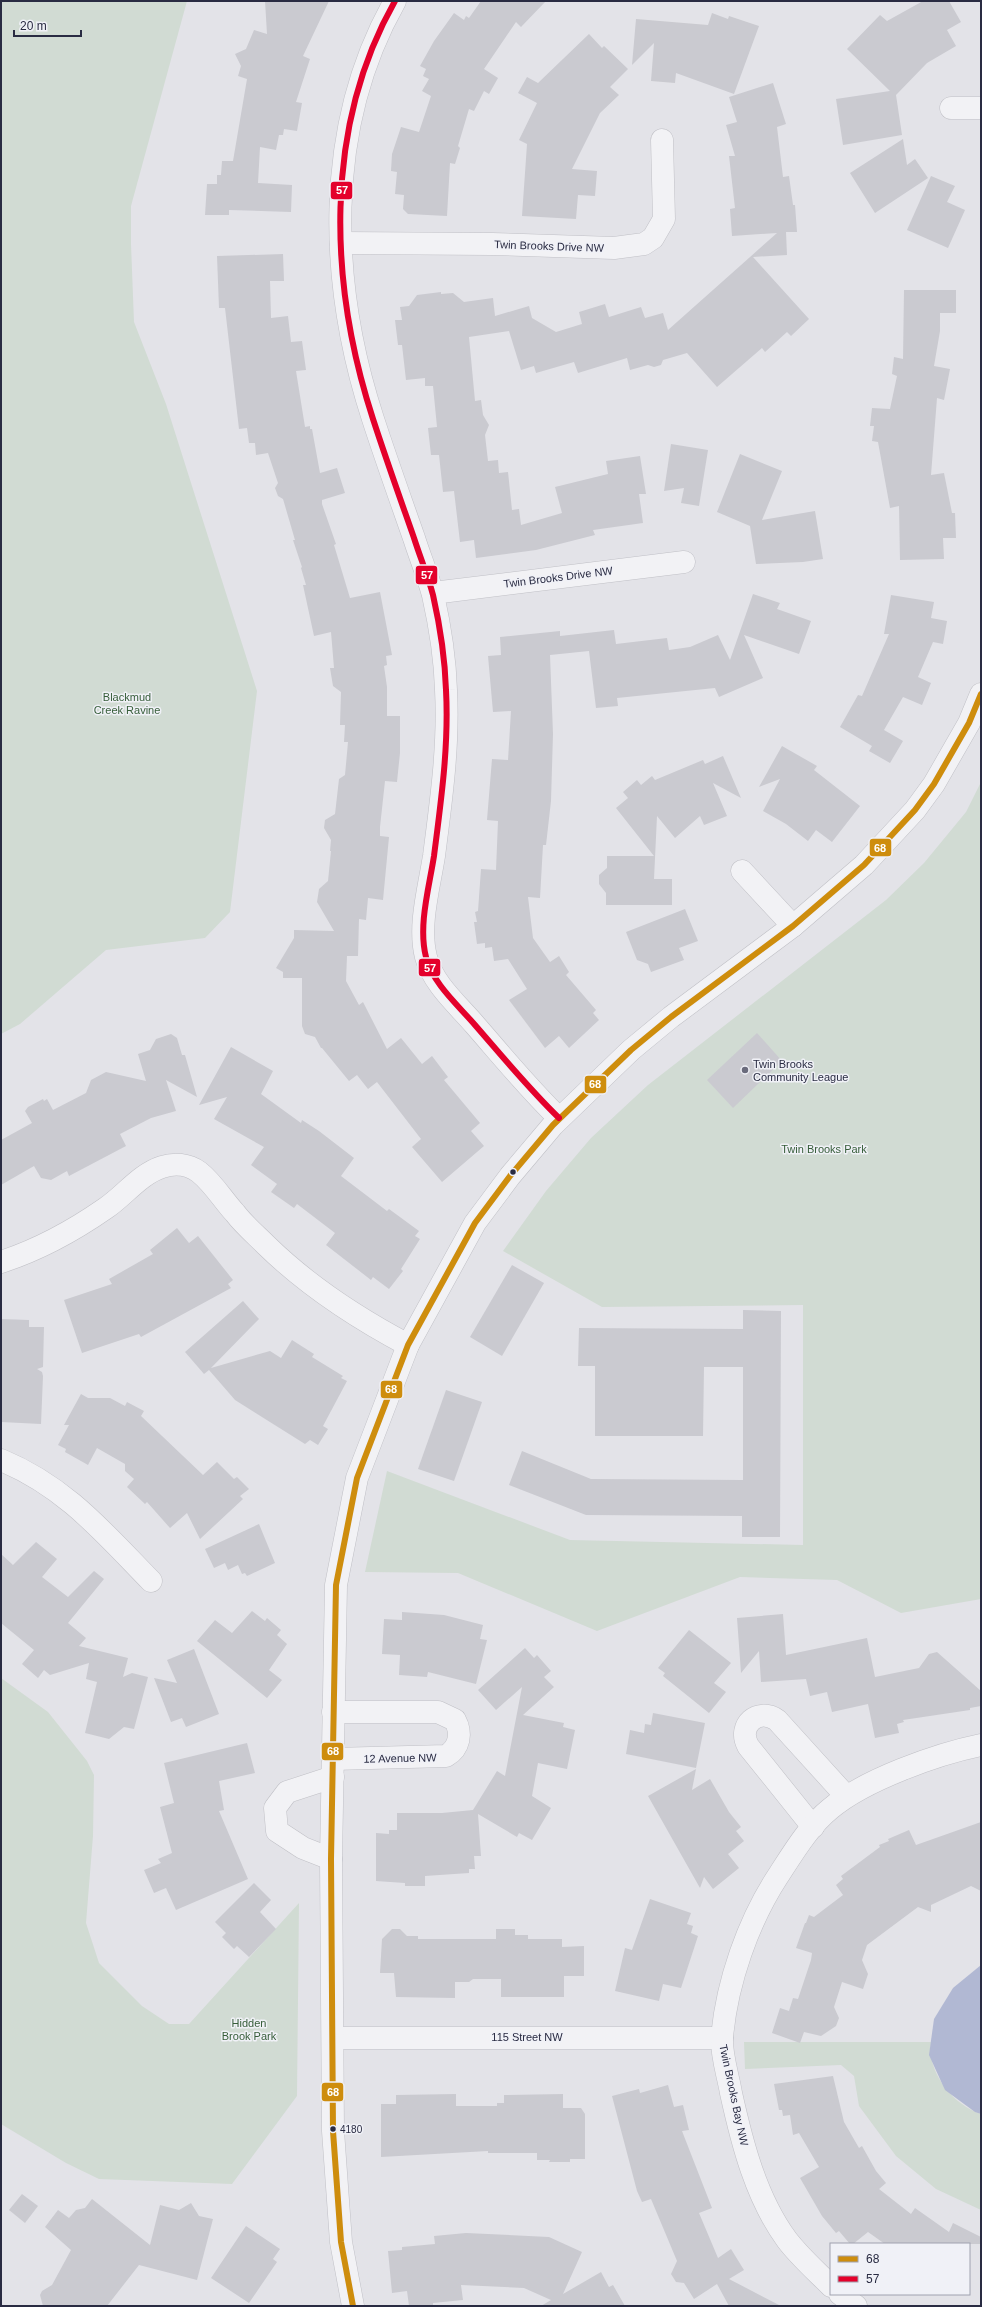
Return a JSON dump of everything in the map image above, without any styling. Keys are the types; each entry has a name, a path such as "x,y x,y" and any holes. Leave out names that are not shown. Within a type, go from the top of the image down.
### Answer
{"street":[{"path":"395,1 371,49 350,117 342,186 341,243 348,324 357,364 375,425 432,593 444,661 447,726 443,789 423,933 427,960 442,986 537,1097 559,1118"},
{"path":"951,108 981,108"},
{"name":"Twin Brooks Drive NW","path":"341,243 492,244 614,248 644,244 653,238 664,219 662,140"},
{"name":"Twin Brooks Drive NW","path":"432,593 684,562"},
{"path":"353,2306 341,2242 336,2198 332,1859 336,1585 345,1532 357,1478 408,1344 475,1223 510,1176 559,1118 671,1017 793,926 864,865 915,810 952,754 969,723 981,694"},
{"path":"742,871 793,926"},
{"path":"1,1262 48,1243 77,1227 107,1208 151,1172 161,1167 176,1164 188,1166 200,1172 235,1214 301,1277 365,1321 408,1344"},
{"path":"1,1460 30,1473 63,1494 87,1515 151,1581"},
{"name":"12 Avenue NW","path":"332,1859 303,1848 277,1831 275,1808 287,1792 333,1768 446,1756 456,1747 459,1733 454,1720 438,1712 333,1712"},
{"path":"813,1827 748,1746 745,1740 745,1727 753,1718 766,1714 777,1720 846,1796"},
{"name":"Twin Brooks Bay NW","path":"830,2285 787,2240 768,2208 755,2178 734,2103 724,2057 722,2038 731,1990 743,1947 766,1896 813,1827 828,1810 846,1796 916,1765 981,1744"},
{"name":"115 Street NW","path":"333,2038 722,2038"},
{"path":"841,2295 856,2306"}],"green space":[{"name":"Blackmud Creek Ravine","path":"1,1 187,1 131,206 134,322 166,404 257,691 230,912 205,938 106,950 20,1024 1,1034"},
{"name":"Twin Brooks Park","path":"981,782 981,1599 901,1613 837,1580 740,1577 597,1631 458,1573 365,1572 387,1471 570,1540 803,1545 803,1305 602,1307 503,1251 546,1191 591,1138 648,1085 886,900 924,863 966,812"},
{"name":"Hidden Brook Park","path":"1,1678 48,1712 87,1761 94,1775 93,1836 86,1923 99,1963 142,2006 169,2024 189,2024 299,1903 297,2096 232,2184 99,2179 66,2163 1,2124"},
{"path":"744,2042 931,2042 933,2064 937,2075 944,2086 960,2103 981,2114 981,2210 936,2189 896,2156 859,2106 854,2076 841,2065 745,2069"}],"water":[{"path":"981,1965 981,2114 975,2112 945,2090 929,2055 934,2019 953,1988"}],"building":[{"path":"265,1 329,1 303,56 310,59 296,102 302,103 297,131 284,129 283,135 279,135 276,150 260,147 258,183 292,185 291,212 229,210 229,215 205,215 207,184 217,184 217,175 221,175 222,161 233,161 247,79 238,76 241,66 235,54 246,49 254,30 267,34"},
{"path":"481,1 546,1 521,27 516,22 484,69 498,78 489,94 484,91 474,111 469,109 458,146 460,148 455,164 450,163 447,216 408,214 403,209 404,195 395,194 397,172 391,171 392,154 401,127 419,132 431,96 422,91 429,79 423,76 426,69 420,66 434,41 454,13 464,20 466,16 469,18"},
{"path":"923,1 949,1 961,22 947,30 956,46 927,63 896,95 902,135 843,145 836,99 890,91 847,49 880,15 887,21"},
{"path":"712,13 728,19 729,16 759,26 734,94 676,73 675,83 651,81 654,43 632,65 636,19 708,25"},
{"path":"589,34 602,48 604,46 628,69 610,87 619,95 600,113 572,169 597,171 595,196 578,195 576,219 522,216 527,144 519,140 537,103 518,93 527,77 538,83"},
{"path":"773,83 786,124 777,127 783,177 789,176 793,205 795,205 797,232 786,232 787,255 753,257 809,319 791,336 787,332 765,352 762,348 717,387 687,353 663,360 661,365 654,367 648,365 630,370 627,358 578,373 574,362 536,373 534,366 521,370 509,331 469,337 475,401 481,400 483,415 489,425 485,435 488,461 498,460 499,473 508,472 512,510 519,509 521,525 562,513 555,487 608,474 606,461 640,456 646,494 639,494 643,523 593,530 595,535 536,550 476,558 474,540 460,542 454,491 443,492 439,455 431,455 428,428 437,427 433,386 425,386 425,378 406,380 402,345 398,345 395,320 402,320 400,307 409,306 417,295 441,292 441,294 453,293 464,302 493,298 495,316 529,306 532,318 556,332 582,324 579,312 605,304 609,317 641,307 645,318 663,313 668,330 777,233 732,236 730,209 735,208 729,156 735,156 726,125 737,122 729,97"},
{"path":"903,139 907,165 915,159 928,178 875,213 850,173"},
{"path":"931,176 955,186 947,202 965,210 948,248 907,230"},
{"path":"283,254 284,281 270,281 271,318 288,316 291,342 302,341 306,370 296,371 305,427 310,426 310,429 312,429 320,473 337,468 345,493 322,500 322,504 336,544 334,545 350,598 380,592 392,655 386,656 387,665 384,666 387,687 387,716 400,716 400,753 397,782 385,781 380,827 380,836 389,837 383,900 368,898 366,920 359,919 358,956 347,956 346,981 359,1005 363,1002 387,1049 401,1038 422,1064 432,1056 448,1077 444,1080 480,1123 471,1131 484,1146 442,1182 412,1147 421,1139 377,1082 368,1089 357,1075 349,1081 321,1048 315,1037 305,1034 302,1026 302,978 283,978 283,972 276,968 294,938 294,930 334,931 317,902 319,889 328,881 331,851 331,840 324,828 325,820 335,814 339,779 345,775 348,742 344,742 345,725 340,725 341,692 333,686 330,668 334,668 331,632 314,636 303,585 306,585 302,567 293,540 295,540 283,499 278,496 275,488 278,483 268,453 256,455 255,443 249,443 247,428 239,429 225,308 219,308 217,256"},
{"path":"904,290 956,290 956,313 940,313 940,331 934,366 950,369 944,400 937,398 931,475 944,473 952,513 955,513 956,538 943,538 944,559 900,560 899,506 890,508 878,442 872,441 874,426 870,426 872,408 890,409 897,376 892,374 894,357 903,359"},
{"path":"671,444 708,450 699,506 681,503 684,488 664,491"},
{"path":"740,454 782,471 762,520 815,511 823,559 803,562 756,564 750,526 717,512"},
{"path":"753,594 780,603 777,609 811,621 799,654 744,635 763,678 719,697 715,688 617,698 618,706 596,708 589,651 550,655 553,734 551,801 546,845 543,845 540,898 528,897 533,938 550,962 559,956 569,972 566,975 596,1010 593,1013 599,1020 569,1048 559,1036 545,1048 509,1000 527,989 508,959 494,961 492,947 485,948 485,943 477,944 474,922 477,922 475,912 478,911 481,869 496,870 498,821 487,820 492,759 508,760 511,711 493,712 488,656 501,655 500,637 560,631 560,636 614,630 616,644 667,638 669,650 690,647 718,635 730,660"},
{"path":"891,595 934,602 931,618 947,621 943,644 933,642 918,677 931,683 922,705 903,697 884,730 903,741 890,763 869,751 872,746 840,727 858,695 862,696 889,634 884,634"},
{"path":"782,746 817,766 814,770 860,806 832,842 816,830 808,841 786,824 763,811 780,779 759,787"},
{"path":"723,756 741,798 713,783 727,816 704,825 700,816 675,838 657,816 654,879 672,879 672,905 606,905 606,893 599,884 599,875 607,868 607,856 654,856 616,808 628,798 623,792 637,780 641,785 652,776 655,780 703,760 705,764"},
{"path":"685,909 698,941 679,948 684,960 651,972 648,964 637,960 626,932"},
{"name":"Twin Brooks Community League","path":"757,1033 782,1061 733,1108 707,1080"},
{"path":"171,1034 177,1038 182,1055 185,1055 197,1097 166,1080 176,1111 151,1118 120,1134 126,1146 69,1176 67,1171 51,1180 41,1178 34,1166 1,1185 1,1140 32,1123 25,1111 28,1107 43,1099 44,1101 47,1099 53,1110 86,1093 91,1080 106,1072 146,1081 138,1054 150,1050 156,1039"},
{"path":"231,1047 273,1071 261,1094 301,1123 302,1120 319,1131 354,1158 341,1176 387,1211 389,1209 419,1231 415,1236 420,1239 401,1269 403,1271 389,1289 373,1277 371,1280 326,1245 335,1233 297,1204 294,1208 271,1192 277,1184 251,1165 264,1147 214,1119 227,1097 199,1105"},
{"path":"177,1228 189,1243 198,1236 233,1280 228,1284 231,1288 141,1337 139,1334 82,1353 64,1300 112,1284 109,1279 153,1254 150,1250"},
{"path":"512,1265 544,1283 502,1356 470,1337"},
{"path":"243,1301 259,1319 211,1368 270,1351 281,1358 292,1340 314,1354 312,1357 343,1376 341,1378 347,1381 323,1426 328,1429 318,1445 310,1440 305,1444 235,1400 209,1370 204,1374 185,1352"},
{"path":"743,1310 781,1311 780,1537 742,1537 742,1516 586,1515 509,1485 522,1451 591,1479 743,1480 743,1367 704,1367 703,1436 595,1436 595,1366 578,1366 579,1328 743,1329"},
{"path":"1,1319 29,1320 29,1327 44,1327 43,1367 37,1369 42,1372 43,1376 41,1424 1,1422"},
{"path":"446,1390 482,1402 454,1481 418,1469"},
{"path":"81,1394 88,1398 110,1398 125,1406 127,1402 144,1411 141,1416 203,1475 217,1462 234,1479 237,1477 249,1489 240,1496 243,1499 200,1539 187,1513 170,1528 147,1502 145,1504 127,1487 134,1479 125,1471 125,1464 97,1448 88,1465 65,1452 66,1449 58,1445 69,1425 64,1425"},
{"path":"259,1524 275,1563 247,1576 245,1573 242,1574 238,1565 228,1570 225,1563 214,1568 205,1549"},
{"path":"36,1542 57,1559 42,1577 68,1597 94,1571 104,1579 68,1623 86,1638 79,1646 128,1658 123,1677 132,1673 148,1677 134,1729 124,1727 109,1739 85,1733 97,1682 86,1679 89,1663 50,1675 44,1670 38,1678 22,1664 34,1650 1,1623 1,1554 13,1565"},
{"path":"252,1611 265,1621 267,1618 281,1630 277,1635 287,1644 269,1670 282,1680 267,1698 197,1641 215,1620 232,1633"},
{"path":"402,1612 444,1615 483,1625 480,1639 487,1640 476,1684 428,1672 427,1677 399,1675 400,1655 382,1654 384,1619 402,1620"},
{"path":"783,1614 786,1655 867,1638 875,1677 919,1668 929,1654 937,1652 981,1691 981,1706 970,1708 970,1710 903,1720 904,1722 897,1724 899,1733 875,1738 868,1704 832,1712 827,1692 810,1696 806,1679 761,1682 759,1651 741,1673 737,1618"},
{"path":"689,1630 731,1663 714,1683 726,1692 709,1713 663,1676 665,1673 658,1668"},
{"path":"525,1648 534,1658 537,1655 551,1671 544,1677 554,1687 523,1715 564,1723 563,1727 575,1730 567,1769 538,1763 532,1796 551,1808 532,1840 519,1833 517,1837 478,1814 481,1856 474,1856 475,1869 469,1869 469,1873 425,1876 425,1886 405,1886 405,1883 376,1881 376,1833 389,1834 389,1830 397,1830 397,1813 442,1813 473,1810 497,1771 505,1776 522,1687 496,1710 478,1690"},
{"path":"194,1649 219,1714 186,1727 182,1718 171,1722 154,1678 177,1683 167,1660"},
{"path":"653,1713 705,1723 696,1768 626,1754 630,1730 644,1733 645,1724 651,1725"},
{"path":"247,1743 255,1773 219,1781 224,1810 219,1811 248,1879 176,1910 166,1888 154,1893 144,1870 161,1863 158,1859 172,1853 160,1807 174,1803 164,1763"},
{"path":"696,1769 692,1790 710,1779 729,1812 741,1827 736,1831 744,1841 728,1854 739,1868 713,1889 704,1877 700,1888 648,1796"},
{"path":"981,1822 981,1891 971,1886 931,1905 931,1912 918,1907 867,1945 862,1960 868,1974 863,1989 842,1982 834,2007 839,2018 836,2026 821,2036 804,2032 800,2043 772,2033 780,2008 789,2011 793,1998 798,1999 811,1960 812,1953 796,1948 805,1923 809,1915 814,1917 843,1895 836,1885 843,1879 841,1876 880,1847 879,1845 889,1841 888,1839 909,1830 916,1845"},
{"path":"254,1883 271,1900 260,1912 276,1929 249,1957 237,1946 234,1949 222,1937 226,1933 215,1922"},
{"path":"650,1899 691,1913 687,1924 693,1926 691,1933 698,1936 681,1988 663,1984 659,2001 615,1991 625,1948 632,1950"},
{"path":"392,1929 400,1929 407,1936 418,1936 418,1939 496,1939 496,1929 515,1929 515,1935 528,1935 528,1939 562,1939 562,1947 584,1946 584,1976 564,1976 564,1997 501,1997 501,1979 473,1979 469,1982 455,1982 455,1998 396,1997 394,1973 380,1973 382,1939"},
{"path":"833,2076 844,2122 859,2148 862,2146 876,2171 886,2183 879,2189 911,2214 915,2208 949,2232 953,2223 981,2237 981,2244 884,2243 868,2232 854,2243 849,2243 839,2231 836,2233 822,2216 800,2178 819,2167 799,2133 793,2135 790,2115 783,2116 782,2110 779,2110 774,2084"},
{"path":"668,2085 674,2107 683,2105 689,2130 682,2131 712,2208 699,2213 718,2258 731,2249 744,2270 729,2279 781,2306 729,2306 717,2284 694,2299 684,2283 676,2282 671,2274 677,2261 651,2199 642,2202 637,2191 612,2096 639,2089 640,2093"},
{"path":"456,2094 456,2106 497,2106 497,2103 504,2103 504,2095 563,2094 563,2108 581,2108 585,2114 585,2159 570,2159 570,2162 549,2162 550,2160 537,2160 537,2153 488,2153 488,2151 381,2157 381,2104 396,2104 396,2095"},
{"path":"22,2194 38,2206 25,2223 9,2210"},
{"path":"92,2199 150,2245 160,2205 179,2210 191,2203 199,2216 213,2219 197,2280 139,2265 107,2306 43,2306 40,2295 42,2291 52,2285 71,2250 45,2227 58,2210 69,2218 76,2210 85,2208"},
{"path":"246,2226 280,2249 273,2259 277,2262 249,2303 211,2278"},
{"path":"466,2233 549,2237 582,2252 563,2294 601,2272 609,2287 613,2285 625,2306 541,2306 551,2300 524,2288 461,2285 463,2300 433,2303 433,2306 409,2306 407,2291 392,2293 388,2251 402,2250 402,2247 435,2244 434,2236"}],"transit line":[{"name":"57","path":"395,1 372,50 355,101 345,153 340,207 342,261 348,315 358,367 373,419 431,588 438,618 443,654 447,711 445,753 442,794 434,856 425,907 423,933 424,945 429,967 447,994 526,1084 559,1118"},
{"name":"68","path":"353,2306 341,2242 333,2131 331,1859 336,1585 357,1478 408,1345 475,1223 510,1176 553,1125 631,1050 671,1017 793,926 864,865 915,810 934,784 969,723 981,694"}],"place":[{"name":"Twin Brooks Community League","path":"745,1070"},
{"name":"4180","path":"333,2129"}]}
